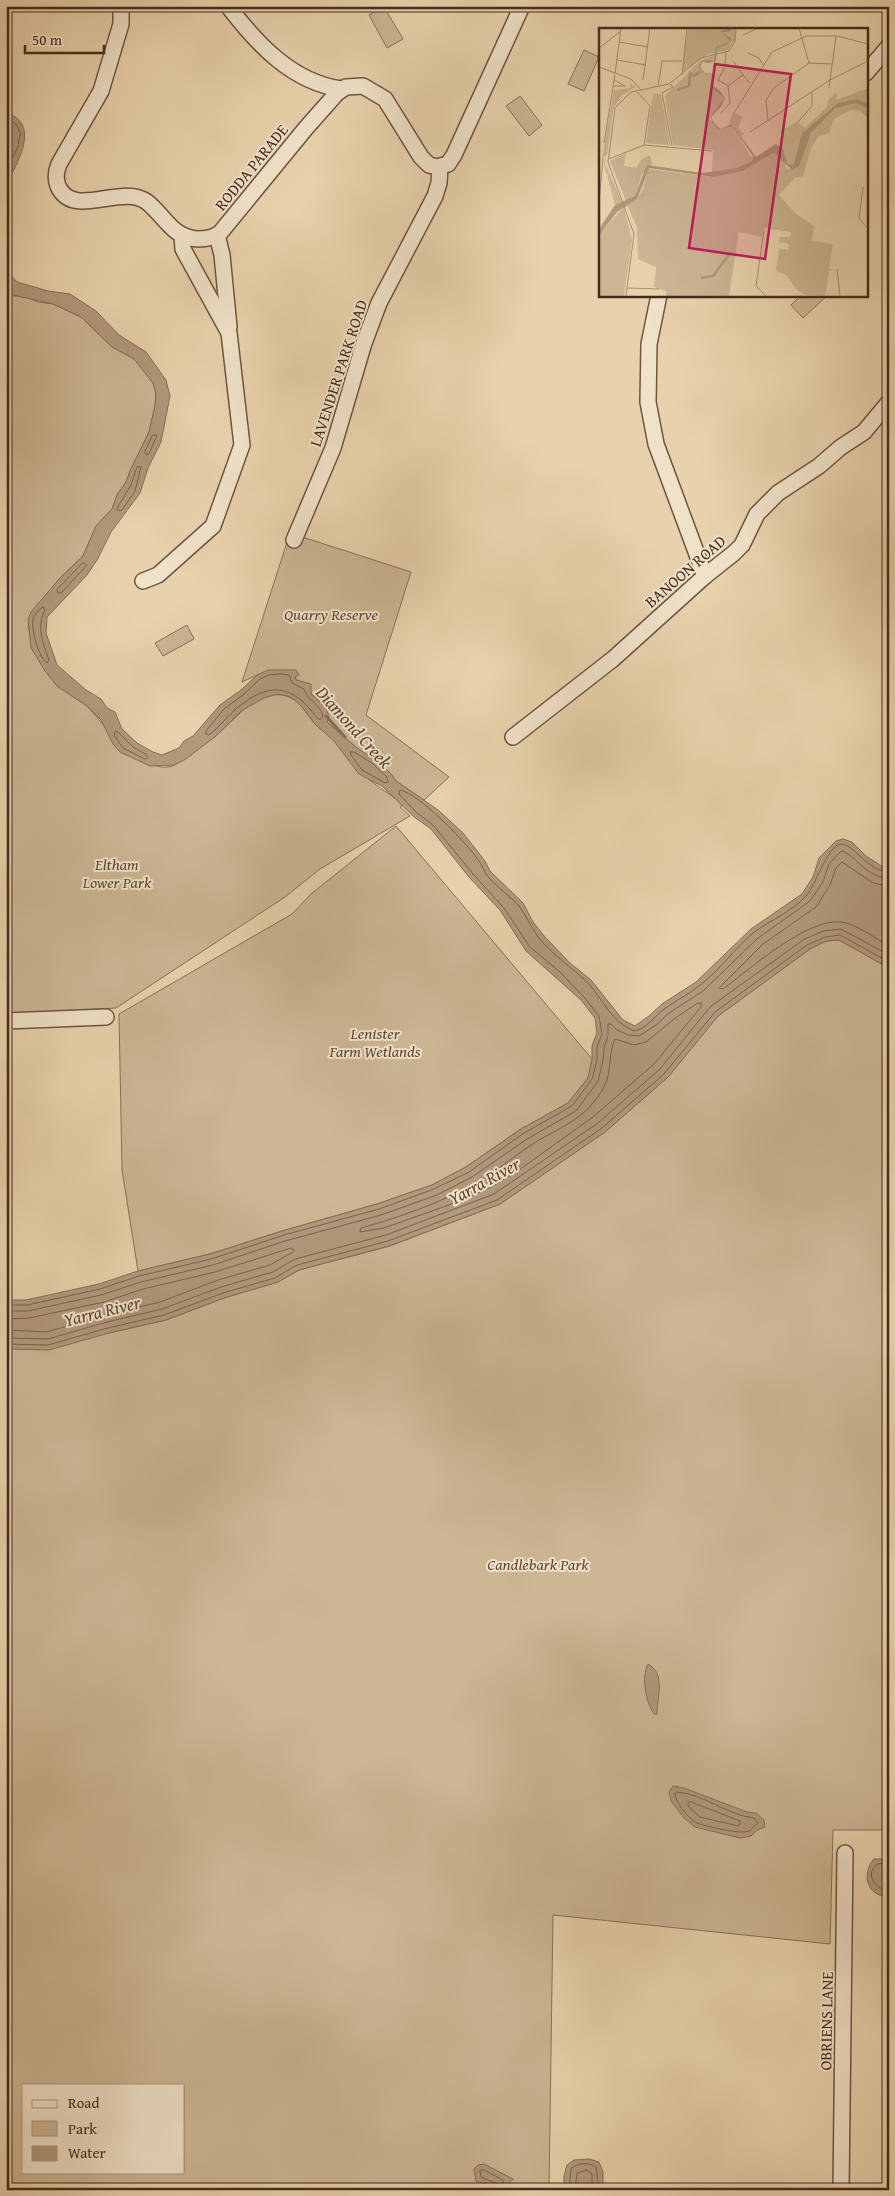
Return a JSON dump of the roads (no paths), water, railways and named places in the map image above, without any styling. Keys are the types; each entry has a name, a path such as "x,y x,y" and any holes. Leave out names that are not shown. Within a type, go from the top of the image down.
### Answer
{"street":[{"path":"133,6 121,12 102,91 59,164 56,176 57,183 63,194 80,201 123,196 142,198 171,228 182,235 183,248 229,333"},
{"path":"228,6 266,50 296,73 320,86 339,91 357,85 381,95 391,106 421,157 429,164 440,167 448,164 454,155 522,6"},
{"path":"868,71 889,46"},
{"name":"RODDA PARADE","path":"182,235 202,239 216,235 339,91"},
{"name":"LAVENDER PARK ROAD","path":"294,540 333,448 364,343 379,303 434,196 439,183 440,167"},
{"path":"142,580 158,575 213,526 240,453 242,437 229,333 222,255 216,235"},
{"path":"659,296 649,344 648,402 656,444 705,576"},
{"name":"BANOON ROAD","path":"513,737 613,659 742,545 757,514 778,493 819,466 841,447 870,427 889,402"},
{"path":"6,1021 106,1017"},
{"name":"OBRIENS LANE","path":"841,2190 845,1853"}],"water":[{"path":"6,113 17,118 25,134 21,155 6,184 6,146 10,137 6,132"},
{"name":"Yarra River","path":"6,270 17,282 48,291 70,294 96,311 119,335 146,352 166,380 170,396 161,442 148,468 140,493 111,532 87,575 47,617 46,633 57,665 86,690 101,699 107,708 115,712 122,729 137,743 162,755 179,748 184,741 193,736 220,705 241,690 257,675 268,670 296,670 299,675 295,677 296,680 311,684 311,694 326,707 329,718 327,722 357,748 380,763 396,781 438,810 463,833 485,861 490,871 523,903 533,922 545,937 570,963 591,980 623,1020 635,1026 662,1004 696,982 751,929 802,894 813,877 819,858 836,841 843,839 852,842 866,856 883,867 889,867 889,968 839,940 826,941 810,949 718,1016 668,1077 605,1132 500,1204 389,1246 299,1270 278,1282 224,1298 166,1320 109,1333 49,1350 6,1349 6,1300 26,1300 99,1284 138,1271 210,1254 377,1204 432,1185 466,1167 521,1129 568,1103 588,1078 592,1059 592,1046 597,1033 595,1018 581,1000 526,951 500,910 469,877 431,829 413,816 382,786 359,774 334,741 315,724 296,701 288,696 278,694 264,698 241,711 217,735 186,759 174,765 150,766 120,752 113,744 101,720 87,706 57,686 45,671 31,648 28,619 31,612 60,578 83,556 96,526 112,509 117,495 126,482 149,432 156,393 153,383 134,359 112,347 81,317 53,304 9,294 6,289"},
{"path":"648,1664 654,1668 659,1680 657,1714 654,1714 651,1709 645,1690 645,1676"},
{"path":"673,1786 684,1788 747,1812 756,1813 764,1820 765,1827 757,1830 751,1836 740,1838 695,1827 684,1818 671,1801 669,1792"},
{"path":"874,1859 889,1859 889,1897 878,1895 873,1891 868,1882 869,1867"},
{"path":"589,2159 599,2162 603,2172 603,2190 564,2190 564,2176 567,2165 574,2160"},
{"path":"484,2164 513,2179 505,2190 476,2181 474,2169 478,2165"}],"waterway":[{"name":"Diamond Creek","path":"326,716 345,737"},
{"path":"479,2190 485,2184"}],"park label":[{"name":"Quarry Reserve","path":"331,614"},
{"name":"Eltham Lower Park","path":"117,873"},
{"name":"Lenister Farm Wetlands","path":"375,1042"},
{"name":"Candlebark Park","path":"538,1564"}]}
